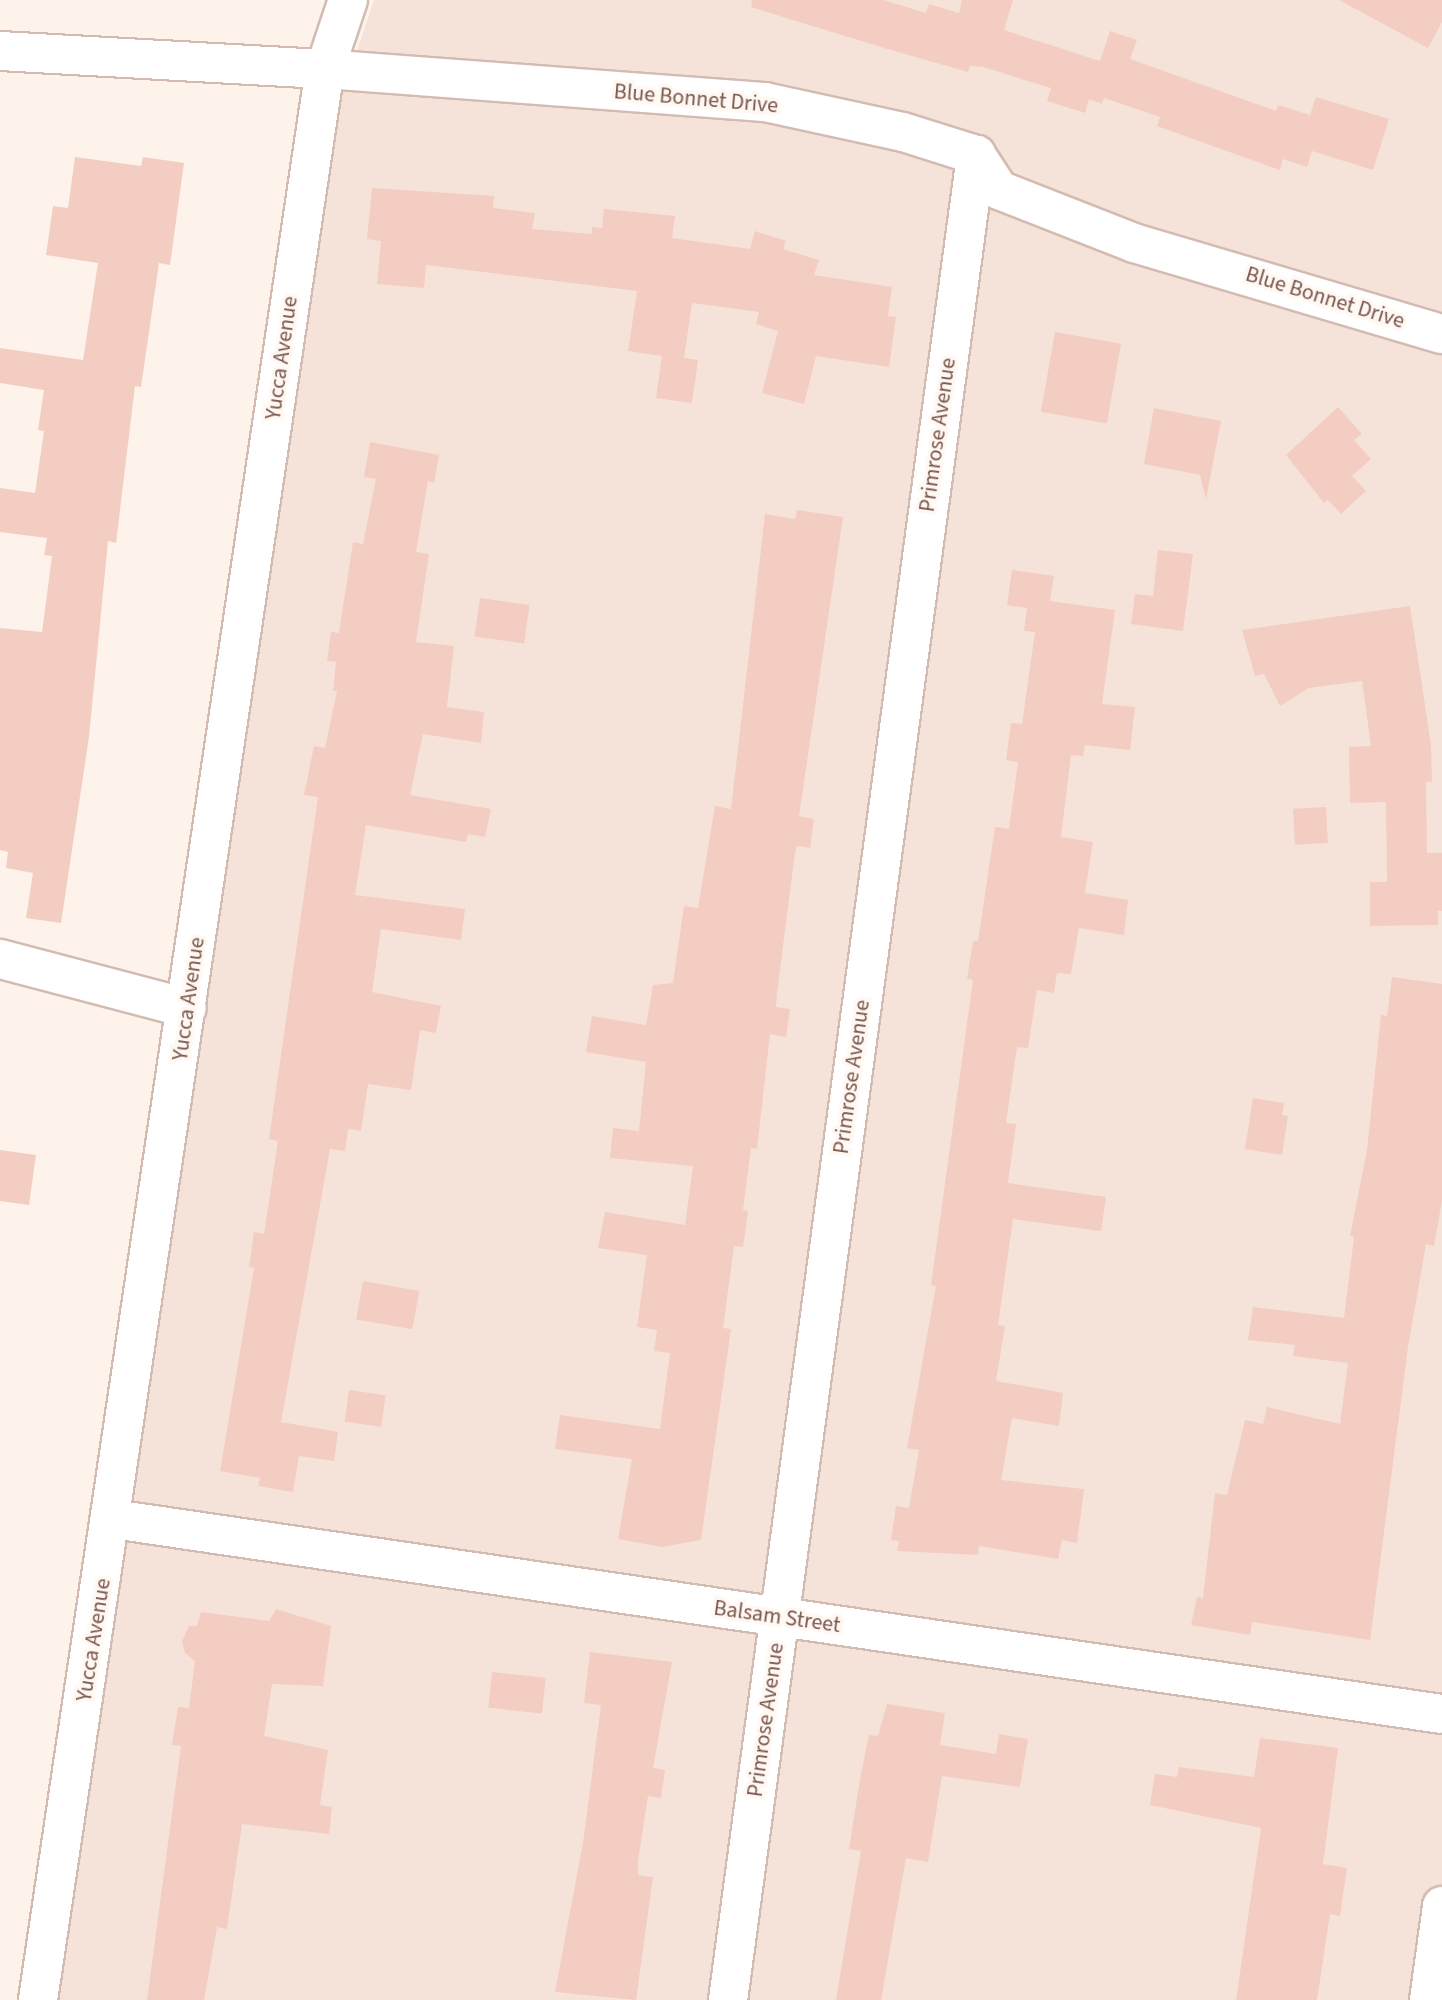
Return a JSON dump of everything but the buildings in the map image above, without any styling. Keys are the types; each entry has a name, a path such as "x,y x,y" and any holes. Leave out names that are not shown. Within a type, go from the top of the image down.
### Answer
{"street":[{"name":"Yucca Avenue","path":"38,2000 113,1519 325,69 348,0"},
{"name":"Blue Bonnet Drive","path":"0,51 325,69 765,102 976,155 999,190 1134,243 1442,334"},
{"name":"Primrose Avenue","path":"728,2000 976,155"},
{"path":"0,959 187,1008"},
{"name":"Balsam Street","path":"113,1519 1442,1714"},
{"path":"1429,2000 1442,1906"}],"shaded area":[{"path":"374,0 1442,0 1442,2000 36,2000 304,208"}]}
